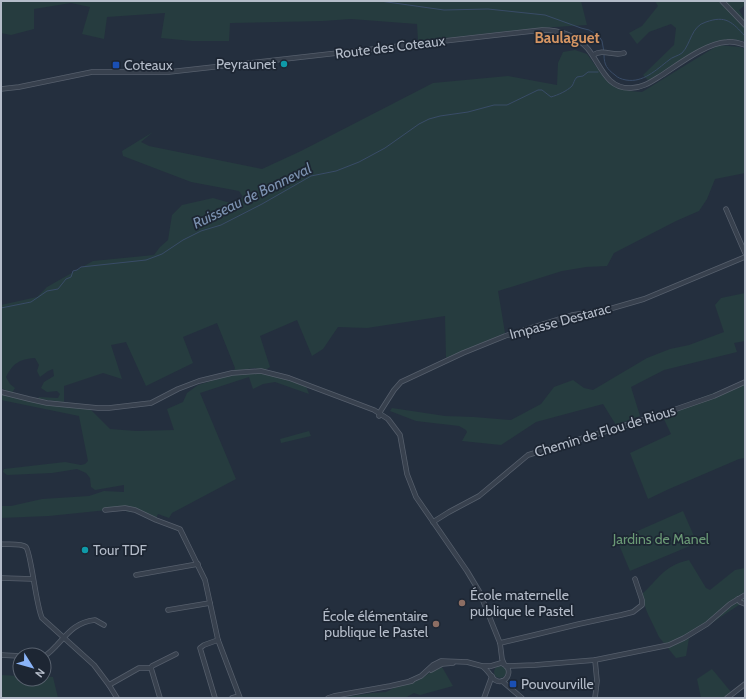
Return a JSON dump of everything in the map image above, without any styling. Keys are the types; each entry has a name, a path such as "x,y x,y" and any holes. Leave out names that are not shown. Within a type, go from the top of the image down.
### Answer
{"street":[{"path":"722,1 745,25"},
{"name":"Route des Coteaux","path":"1,89 19,87 92,72 115,71 157,73 180,71 542,30 558,31 572,36 583,43 593,55 604,75 609,80 624,88 632,88 648,84 684,61 712,46 725,42 745,45"},
{"path":"593,55 601,52 617,55 624,53"},
{"path":"726,209 745,253"},
{"name":"Impasse Destarac","path":"380,415 394,390 401,382 483,344 572,315 606,310 644,299 745,257"},
{"path":"1,392 47,403 109,408 151,403 186,386 199,382 232,373 261,371 294,380 380,415 391,423 400,434 407,474 416,497 477,588 500,643 500,650 495,665 491,670 492,675 484,698"},
{"name":"Chemin de Flou de Rious","path":"433,522 448,512 479,496 530,454 572,443 659,415 714,396 745,382"},
{"path":"104,510 125,508 136,510 156,520 177,527 183,533 205,580 218,640 240,697 232,698"},
{"path":"1,544 22,546 27,548 42,618 94,665 117,698"},
{"path":"136,575 198,564"},
{"path":"1,578 33,579"},
{"path":"500,643 638,610 643,603 635,579"},
{"path":"328,698 410,681 421,676 438,662 444,660 482,666 518,666 595,660 660,648 675,643 707,624 745,595"},
{"path":"738,599 740,602 745,604"},
{"path":"168,610 210,603"},
{"path":"52,651 72,628 85,622 95,620 104,625"},
{"path":"215,698 200,648 218,640"},
{"path":"500,650 505,665 509,670 509,682 514,691"},
{"path":"109,685 138,668 151,668 152,666 176,654"},
{"path":"1,655 12,656"},
{"path":"595,660 597,681 595,698"},
{"path":"482,666 522,698"},
{"path":"487,688 500,681 518,666"},
{"path":"151,668 160,698"},
{"path":"727,698 745,684"}],"green space":[{"path":"1,1 581,1 587,25 539,28 418,41 417,24 351,19 230,23 229,41 192,41 161,38 165,13 107,17 104,39 82,34 90,7 71,3 34,9 34,29 11,35 1,33"},
{"path":"655,1 745,1 745,5 739,10 745,21 745,41 730,39 711,43 649,81 643,75 674,45 676,28 671,24 649,32 637,44 629,33 642,26 658,6"},
{"path":"719,45 740,47 745,49 745,173 715,179 707,199 699,211 676,221 614,253 607,266 586,267 562,271 498,291 505,333 446,358 445,316 367,328 338,327 323,349 312,356 297,320 260,336 270,367 265,370 254,368 234,371 235,368 217,323 183,337 193,363 146,386 126,342 111,345 122,379 103,373 64,386 64,402 38,399 39,397 58,398 60,394 57,391 47,392 41,388 44,382 54,376 53,369 40,377 37,371 39,365 35,358 25,359 11,368 6,377 10,384 15,388 12,393 1,388 1,305 37,297 47,287 93,261 154,255 168,240 172,215 182,205 213,198 227,202 234,202 243,197 239,191 191,182 123,156 122,151 153,132 141,142 149,146 262,169 301,151 433,83 508,76 557,85 558,63 563,52 575,50 587,54 605,79 613,86 630,91 642,92"},
{"path":"745,293 745,341 734,343 737,352 664,370 631,387 640,416 616,425 603,404 536,422 501,445 462,441 467,432 459,426 416,421 390,411 392,408 445,416 511,420 541,404 554,387 573,380 584,388 593,390 647,358 724,332 715,305 721,298"},
{"path":"234,374 270,374 306,386 309,394 275,382 263,384 253,389 249,377 200,393 236,479 172,513 169,518 158,514 155,520 135,510 130,512 117,509 49,516 1,518 1,506 11,506 42,499 89,496 104,491 124,492 124,485 95,490 91,487 90,478 86,473 77,469 52,473 7,475 3,472 4,469 65,462 81,465 88,461 79,416 1,400 1,394 33,402 90,409 110,429 136,431 174,430 167,409 183,402 187,393 198,385"},
{"path":"745,381 745,458 739,459 648,499 630,453 671,434 661,413"},
{"path":"309,431 311,436 281,443 280,439"},
{"name":"Jardins de Manel","path":"683,511 697,543 630,571 617,540"},
{"path":"689,560 706,588 710,590 735,570 745,568 745,601 689,638 686,656 676,658 659,637 641,595 667,569"},
{"path":"440,665 453,686 420,695 414,693 405,698 339,698 386,692 421,679"},
{"path":"502,666 505,667 505,677 498,678 495,677 494,670 495,667"},
{"path":"712,669 731,692 724,698 701,698 697,679"},
{"path":"1,675 12,676 12,687 52,687 53,677 58,698 1,698"}],"waterway":[{"path":"380,1 444,10 488,9 545,15 589,30 599,36 602,41 604,52"},
{"path":"604,55 606,66 616,76 626,80 638,80 649,75 670,59 682,53 694,31 701,24 719,19 728,21 745,36"},
{"name":"Ruisseau de Bonneval","path":"1,308 31,302 47,291 58,289 66,279 71,277 73,271 81,267 146,260 162,254 183,240 201,231 221,225 311,176 336,171 359,162 385,148 419,124 429,119 468,112 494,105 507,105 538,90 542,90 551,97 570,88 577,77 583,76 588,72 598,72"}],"place":[{"name":"Peyraunet","path":"284,64"},
{"name":"Coteaux","path":"116,65"},
{"name":"Tour TDF","path":"85,550"},
{"name":"École maternelle publique le Pastel","path":"462,603"},
{"name":"École élémentaire publique le Pastel","path":"436,624"},
{"name":"Pouvourville","path":"513,684"}],"district":[{"name":"Baulaguet","path":"567,38"}]}
